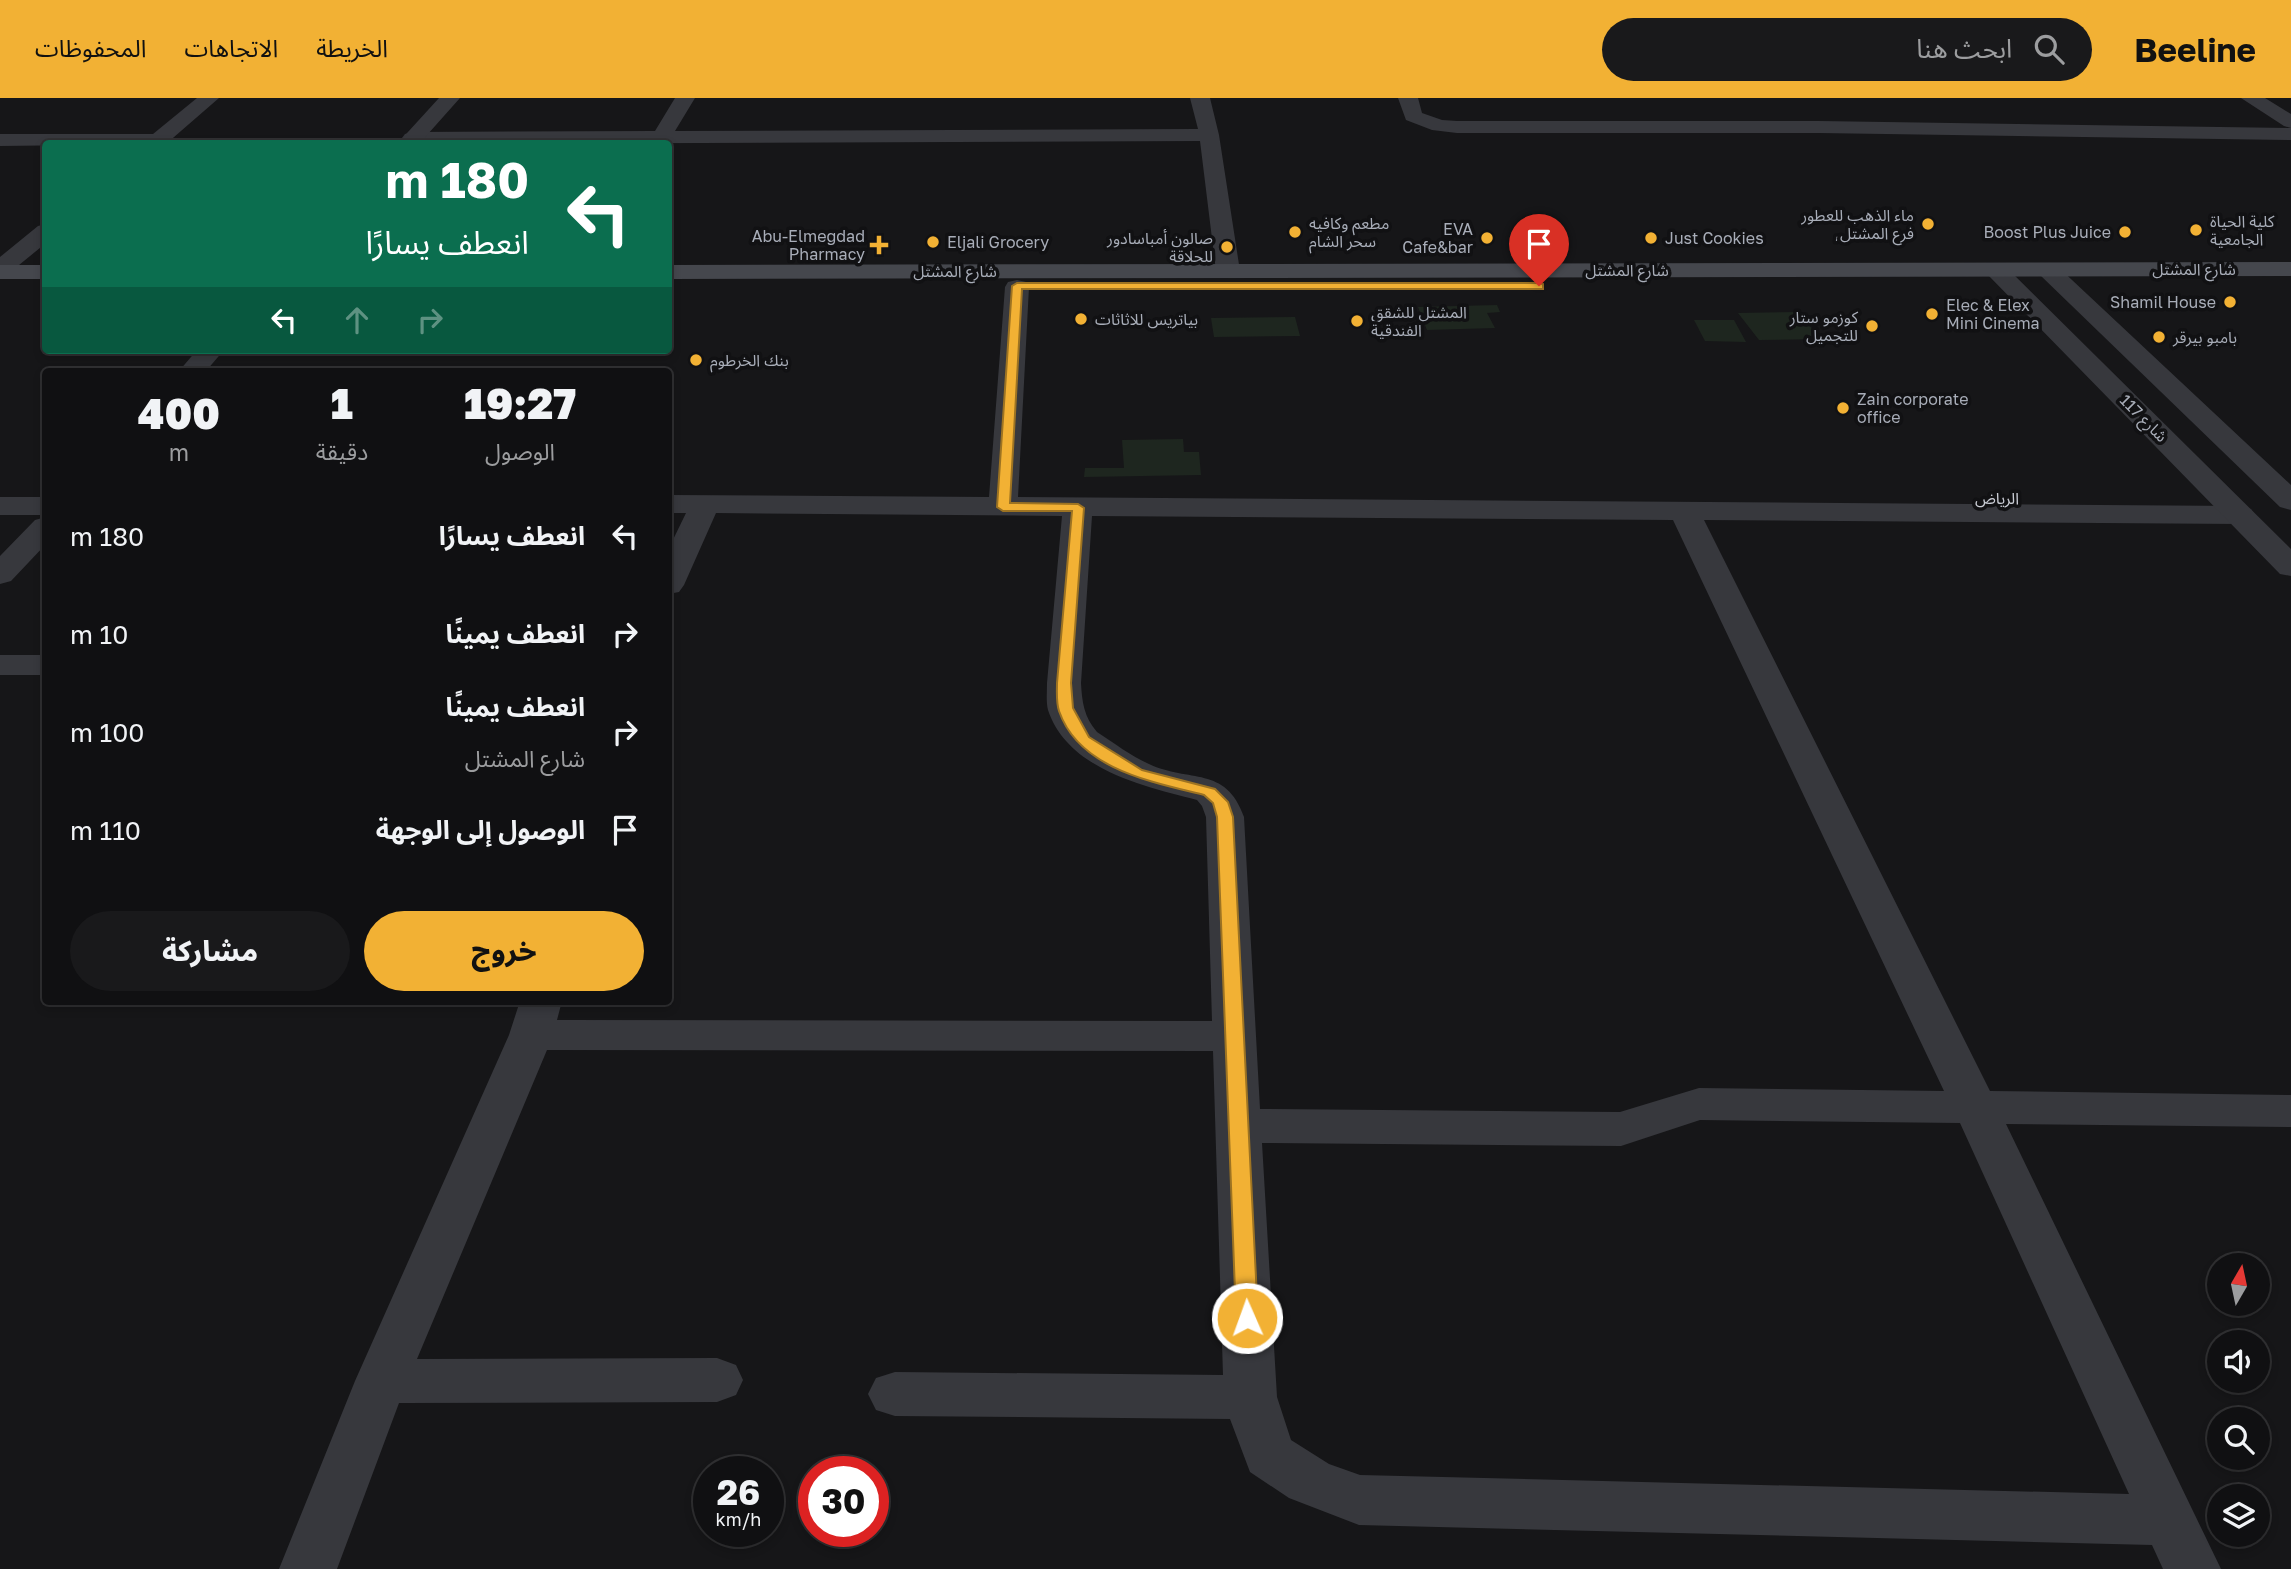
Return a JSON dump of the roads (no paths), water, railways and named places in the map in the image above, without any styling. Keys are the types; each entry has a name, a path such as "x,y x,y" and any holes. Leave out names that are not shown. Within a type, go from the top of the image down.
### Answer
{"main road":[{"name":"شارع المشتل","path":"2057,278 2291,269"},
{"path":"0,271 42,272"},
{"name":"شارع المشتل","path":"672,272 1228,271 2004,278"},
{"name":"شارع المشتل","path":"672,287 2004,278 2291,285"},
{"path":"0,287 42,287"}],"street":[{"path":"158,140 209,98"},
{"path":"410,140 450,98"},
{"path":"663,135 685,98"},
{"path":"1200,98 1209,135 1228,271"},
{"path":"1408,98 1413,116 1439,126 1457,127 1819,127 2291,134"},
{"path":"2251,98 2291,121"},
{"path":"451,140 663,135 1209,135"},
{"path":"0,140 42,141"},
{"path":"0,271 42,234"},
{"name":"شارع 117","path":"2004,278 2291,567"},
{"path":"2057,278 2291,501"},
{"path":"1003,507 1017,286"},
{"path":"2058,332 2112,332"},
{"path":"195,368 207,354"},
{"path":"672,576 705,503"},
{"path":"672,504 2240,515"},
{"path":"0,506 42,506"},
{"path":"1078,508 1064,683 1065,708 1074,728 1083,740 1098,751 1136,773 1210,792 1220,802 1225,817 1250,1397 1269,1455 1309,1481 1359,1500 2168,1520"},
{"path":"1683,509 1975,1107 2192,1569"},
{"path":"0,574 42,530"},
{"path":"0,665 42,665"},
{"path":"308,1569 381,1381 536,1018 1235,1036"},
{"path":"1240,1126 1621,1129 1699,1104 2291,1111"},
{"path":"381,1381 716,1380"},
{"path":"895,1394 1250,1397"}],"place":[{"name":"ماء الذهب للعطور ,فرع المشتل","path":"1928,224"},
{"name":"كلية الحياة الجامعية","path":"2196,230"},
{"name":"مطعم وكافيه سحر الشام","path":"1295,232"},
{"name":"Boost Plus Juice","path":"2125,232"},
{"name":"EVA Cafe&bar","path":"1487,238"},
{"name":"Just Cookies","path":"1651,238"},
{"name":"Eljali Grocery","path":"933,242"},
{"name":"Abu-Elmegdad Pharmacy","path":"879,245"},
{"name":"صالون أمباسادور للحلاقة","path":"1227,247"},
{"name":"Shamil House","path":"2230,302"},
{"name":"Elec & Elex Mini Cinema","path":"1932,314"},
{"name":"بياتريس للاثاثات","path":"1081,319"},
{"name":"المشتل للشقق الفندقية","path":"1357,321"},
{"name":"كوزمو ستار للتجميل","path":"1872,326"},
{"name":"بامبو بيرقر","path":"2159,337"},
{"name":"بنك الخرطوم","path":"696,360"},
{"name":"Zain corporate office","path":"1843,408"}],"district":[{"name":"الرياض","path":"1997,498"}]}
